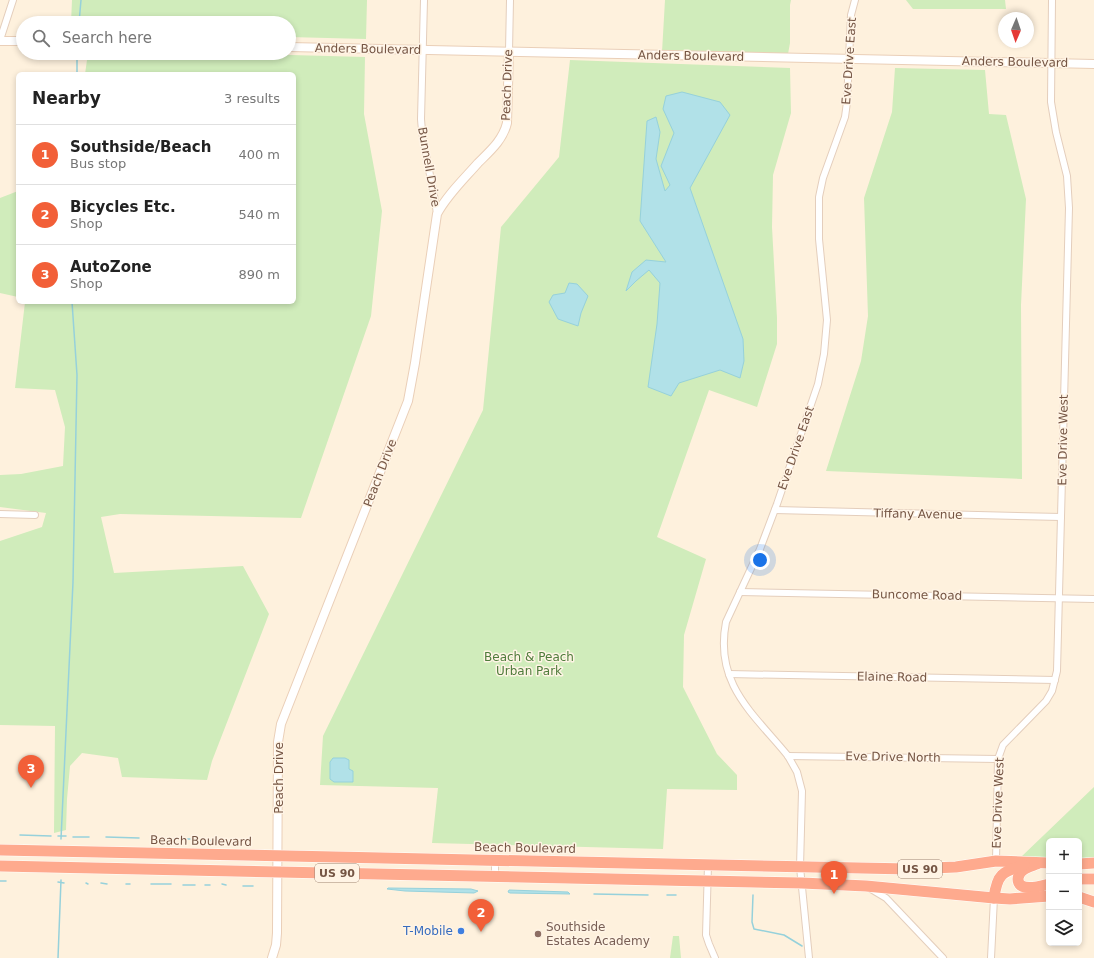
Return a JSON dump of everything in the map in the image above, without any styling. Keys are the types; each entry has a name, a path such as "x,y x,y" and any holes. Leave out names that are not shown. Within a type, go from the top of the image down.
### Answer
{"highway":[{"name":"Beach Boulevard","path":"0,850 909,869 956,867 996,861 1040,863"},
{"path":"1040,863 1022,870 1019,875 1019,884 1022,887 1030,888 1046,885"},
{"path":"994,898 995,885 1001,876 1010,870 1040,863"},
{"path":"1082,864 1094,863"},
{"path":"1082,864 1094,866"},
{"name":"US 90","path":"0,866 802,883 866,886 1010,899 1046,896"},
{"path":"1082,879 1094,879"},
{"path":"1082,896 1094,895"},
{"path":"1082,897 1094,902"}],"street":[{"path":"13,0 0,40 16,41"},
{"name":"Bunnell Drive","path":"424,0 422,50 422,133 437,214"},
{"name":"Peach Drive","path":"272,958 276,945 277,933 278,742 281,724 408,401 416,364 437,214 448,197 493,148 505,131 507,116 510,0"},
{"name":"Eve Drive East","path":"810,958 800,866 802,791 797,772 788,756 744,704 734,686 729,674 724,653 724,633 726,622 760,549 775,510 813,399 824,354 827,320 819,239 819,197 823,178 845,117 848,102 852,15 855,0"},
{"name":"Eve Drive West","path":"996,861 998,759 1003,745 1046,701 1052,691 1057,671 1070,208 1067,176 1052,111 1052,0"},
{"name":"Anders Boulevard","path":"296,47 1094,64"},
{"name":"Tiffany Avenue","path":"775,510 1061,518"},
{"path":"0,514 35,515"},
{"name":"Buncome Road","path":"740,592 1059,598 1094,600"},
{"name":"Elaine Road","path":"729,674 1055,680"},
{"name":"Eve Drive North","path":"788,756 998,759"},
{"path":"494,877 495,860"},
{"path":"708,865 706,935 708,944 715,958"},
{"path":"866,886 886,898 943,958"},
{"path":"991,958 994,898"}],"green space":[{"path":"72,0 367,0 366,39 296,37 296,16 71,16"},
{"path":"665,0 791,0 790,43 788,54 662,52"},
{"path":"906,0 1005,0 1006,9 913,9"},
{"path":"296,55 365,57 364,114 382,211 371,316 301,518 120,514 101,517 114,573 243,566 269,614 212,761 207,780 122,777 118,758 82,753 70,766 66,830 54,833 55,726 0,725 0,541 42,527 46,513 0,507 0,475 21,474 63,466 65,427 55,390 15,388 25,304 296,304 296,72 85,72 87,60 296,60"},
{"name":"Beach & Peach Urban Park","path":"570,60 790,68 791,113 773,175 772,227 777,344 757,407 709,390 657,537 706,559 684,635 683,687 717,754 737,775 737,790 667,789 663,849 432,843 438,788 320,785 323,736 483,410 501,227 559,157"},
{"path":"895,68 985,70 989,114 1006,115 1026,199 1021,305 1022,479 826,471 861,361 868,316 864,198 892,112"},
{"path":"16,192 16,297 0,293 0,198"},
{"path":"1094,787 1094,860 1082,861 1082,838 1046,838 1046,860 1020,858"},
{"path":"673,936 679,936 681,958 670,958"}],"water":[{"path":"682,92 720,102 730,115 690,188 743,339 744,361 740,378 720,370 679,383 671,396 648,387 657,324 660,283 649,270 626,291 632,272 646,260 666,262 640,221 647,121 656,117 660,132 656,159 665,191 670,185 661,166 674,133 663,109 666,96"},
{"path":"569,283 577,284 588,296 581,313 578,326 558,319 549,302 553,295 565,293"},
{"path":"333,758 345,758 349,760 349,769 353,771 353,782 334,782 330,779 330,762"},
{"path":"387,889 471,889 478,891 474,893 405,891"},
{"path":"509,890 568,892 570,894 510,893 508,892"}],"waterway":[{"path":"80,16 81,0"},
{"path":"77,60 77,72"},
{"path":"61,839 73,582 77,375 72,304"},
{"path":"20,835 51,836"},
{"path":"58,836 66,836"},
{"path":"73,837 89,837"},
{"path":"106,837 139,838"},
{"path":"161,839 190,839"},
{"path":"201,840 217,841"},
{"path":"58,958 61,880"},
{"path":"0,881 6,881"},
{"path":"58,882 64,883"},
{"path":"101,883 107,884"},
{"path":"151,884 171,884"},
{"path":"222,884 226,885"},
{"path":"183,885 195,885"},
{"path":"205,885 210,885"},
{"path":"243,886 253,886"},
{"path":"594,894 648,895"},
{"path":"667,895 676,895"},
{"path":"753,895 752,922 754,929 784,935 802,946"}],"place":[{"name":"AutoZone","path":"31,788"},
{"name":"Southside/Beach","path":"834,894"},
{"name":"T-Mobile","path":"461,931"},
{"name":"Bicycles Etc.","path":"481,932"},
{"name":"Southside Estates Academy","path":"538,934"}]}
